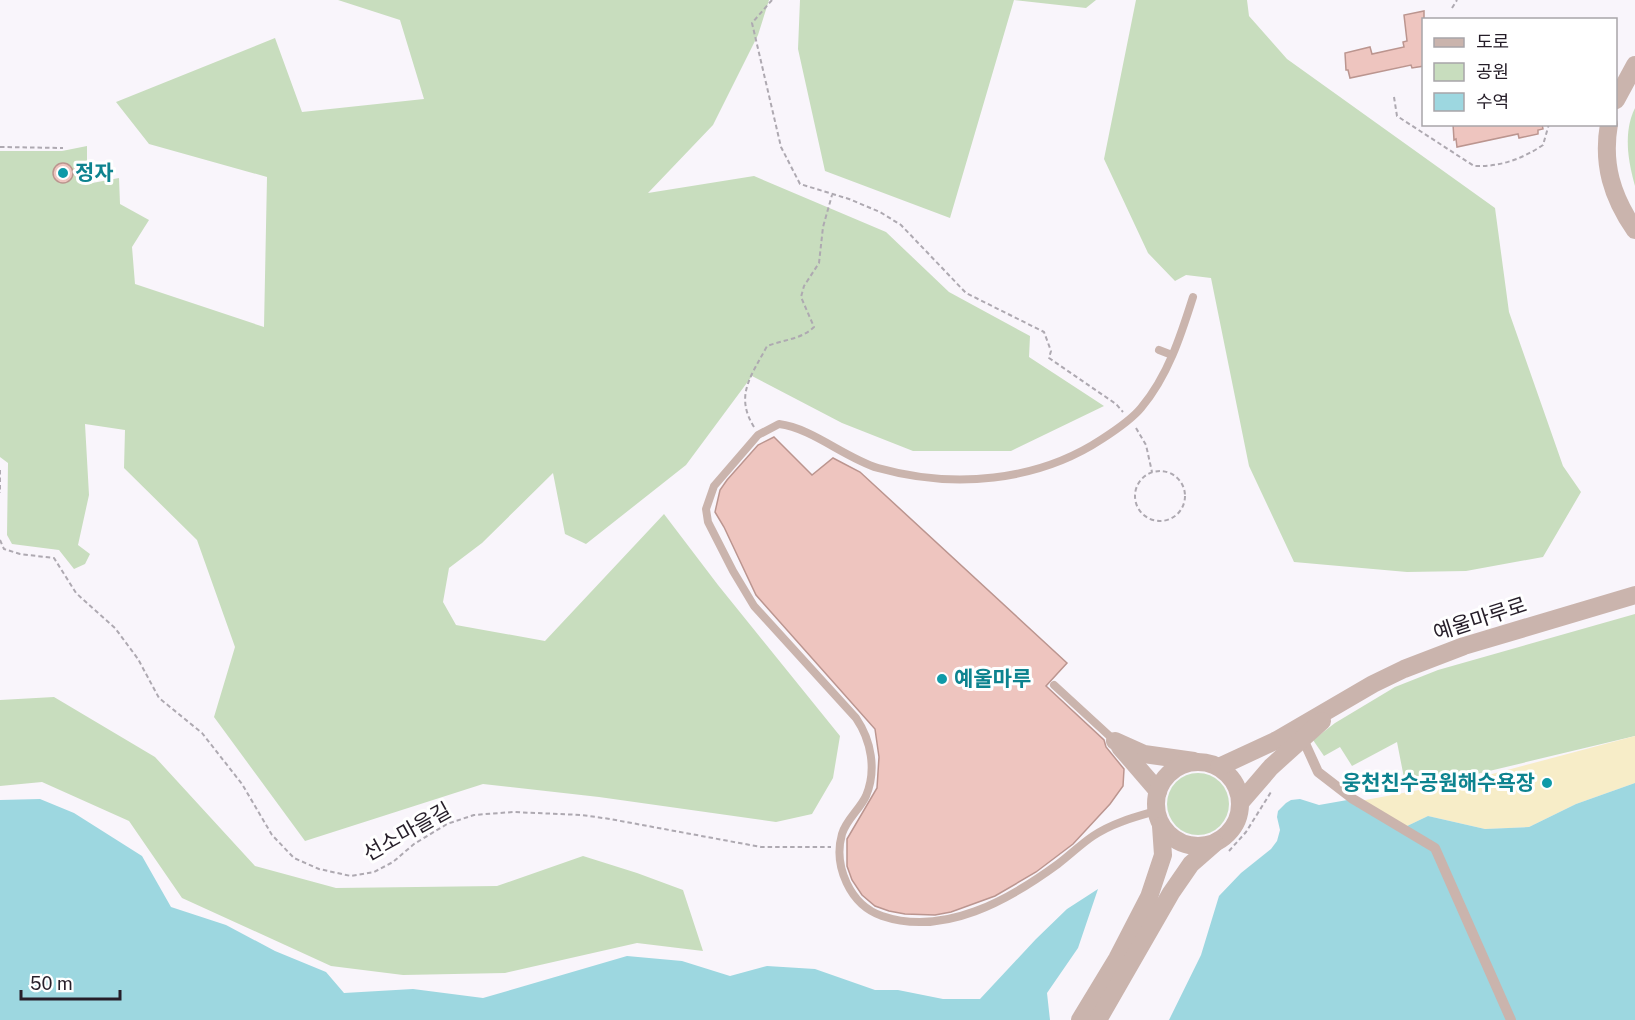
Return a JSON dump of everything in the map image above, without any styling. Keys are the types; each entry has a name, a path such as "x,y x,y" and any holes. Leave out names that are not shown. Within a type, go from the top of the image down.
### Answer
{"street":[{"path":"1617,98 1635,65"},
{"path":"1609,126 1606,152 1610,183 1625,216 1635,230"},
{"name":"예울마루로","path":"1346,700 1404,669 1464,646 1635,595"},
{"path":"1240,802 1272,767 1346,700"},
{"path":"1218,767 1271,743 1346,700"},
{"path":"1303,739 1318,772 1353,799 1435,848 1511,1020"},
{"path":"1080,1020 1098,1012 1191,864 1221,848 1239,813 1239,794 1232,778 1218,767 1144,754 1115,741"},
{"path":"1115,741 1158,791"},
{"path":"1098,1012 1149,897 1163,855 1158,791 1163,780 1171,772 1182,765 1199,762"},
{"path":"1159,818 1167,834 1185,844 1195,847 1221,848"}],"lane":[{"path":"1159,818 1123,820 1094,835 1026,886 989,906 967,914 937,920 896,920 877,914 863,906 846,882 839,847 843,831 866,795 871,761 867,737 856,717 754,606 708,522 706,509 714,486 758,435 779,424 790,425 873,466 935,479 973,480 1014,475 1086,450 1141,409 1155,389 1172,355 1194,297"},
{"path":"1159,350 1172,355"},
{"path":"1054,685 1115,741"}],"path":[{"path":"772,0 752,23 781,147 800,184 849,199 880,212 901,225 966,293 1044,332 1050,351 1049,358 1116,404 1129,420 1146,445 1152,472"},
{"path":"1452,8 1456,0"},
{"path":"1394,96 1397,116 1474,166 1520,159 1543,145 1548,126"},
{"path":"0,147 63,148"},
{"path":"758,435 746,415 744,392 767,346 806,334 814,327 801,297 804,286 819,263 823,227 832,195"},
{"path":"0,470 0,493"},
{"path":"1160,471 1175,476 1184,489 1184,505 1173,518 1165,520 1149,518 1138,507 1136,490 1145,477 1152,472 1160,471"},
{"name":"선소마을길","path":"0,540 4,549 20,554 54,558 76,593 115,628 138,659 159,698 202,733 242,784 272,835 294,858 320,869 351,876 374,872 393,862 414,844 447,824 474,815 513,812 582,815 610,819 761,848 839,847"},
{"path":"1221,848 1235,846 1276,784"}],"green space":[{"path":"338,0 769,0 758,35 713,125 648,193 754,176 886,232 949,292 1030,336 1029,357 1104,406 1011,451 913,451 842,423 752,376 686,465 586,544 565,534 553,473 482,543 449,568 443,602 456,625 545,641 664,514 840,736 833,778 812,814 776,822 599,797 483,784 305,841 214,717 235,647 197,540 124,468 125,430 85,424 89,495 78,545 90,554 85,564 74,569 59,550 12,544 7,535 8,463 0,457 0,151 62,151 87,146 87,184 119,178 120,204 149,220 132,247 135,284 264,327 267,177 149,144 116,102 275,38 302,112 424,99 400,20"},
{"path":"800,0 1014,0 950,218 825,171 798,49"},
{"path":"1014,0 1096,0 1086,8"},
{"path":"1136,0 1247,0 1249,16 1287,59 1495,208 1509,312 1563,466 1581,492 1543,557 1466,571 1407,572 1294,562 1249,466 1211,278 1186,275 1175,281 1148,253 1104,159"},
{"path":"1635,108 1635,186 1630,167 1628,137"},
{"path":"1635,614 1635,736 1464,777 1405,783 1397,742 1352,766 1340,747 1324,756 1313,740 1335,723 1395,687 1438,670"},
{"path":"54,697 155,757 255,866 336,888 497,886 583,856 683,890 703,951 637,943 505,973 403,975 331,966 182,898 129,821 42,782 0,786 0,700"},
{"path":"1198,773 1210,775 1220,782 1227,792 1229,804 1227,816 1220,826 1210,833 1198,835 1186,833 1176,826 1169,816 1167,804 1169,792 1176,782 1186,775"}],"sand":[{"name":"웅천친수공원해수욕장","path":"1635,736 1635,783 1576,804 1529,827 1485,829 1428,816 1405,827 1360,801 1462,782"}],"water":[{"path":"1635,783 1635,1020 1169,1020 1201,955 1219,896 1277,841 1280,830 1278,811 1291,800 1300,799 1319,805 1353,799 1405,827 1428,816 1485,829 1529,827 1576,804"},
{"path":"40,799 74,813 142,856 171,907 226,925 275,951 326,972 344,993 413,989 483,998 627,956 682,961 730,976 767,966 815,969 875,990 898,990 943,999 980,999 1067,909 1098,889 1078,948 1047,993 1050,1020 0,1020 0,800"}],"building":[{"path":"1424,11 1422,66 1412,68 1411,65 1350,78 1346,70 1345,53 1370,47 1372,54 1404,47 1403,42 1407,41 1404,15"},
{"path":"1453,126 1542,126 1543,129 1538,130 1538,134 1519,138 1518,134 1457,147 1456,139 1454,140"},
{"name":"정자","path":"63,163 70,166 73,173 70,180 63,183 56,180 53,173 56,166"},
{"name":"예울마루","path":"774,437 812,475 833,458 860,472 1067,663 1046,686 1104,740 1106,747 1124,769 1123,786 1110,804 1073,844 1036,872 995,896 951,912 935,915 905,914 875,906 862,895 852,880 847,866 847,839 877,788 879,757 875,729 756,595 715,512 720,490 727,480 758,445"}],"place":[{"name":"정자","path":"63,173"},
{"name":"예울마루","path":"942,679"},
{"name":"웅천친수공원해수욕장","path":"1547,783"}]}
